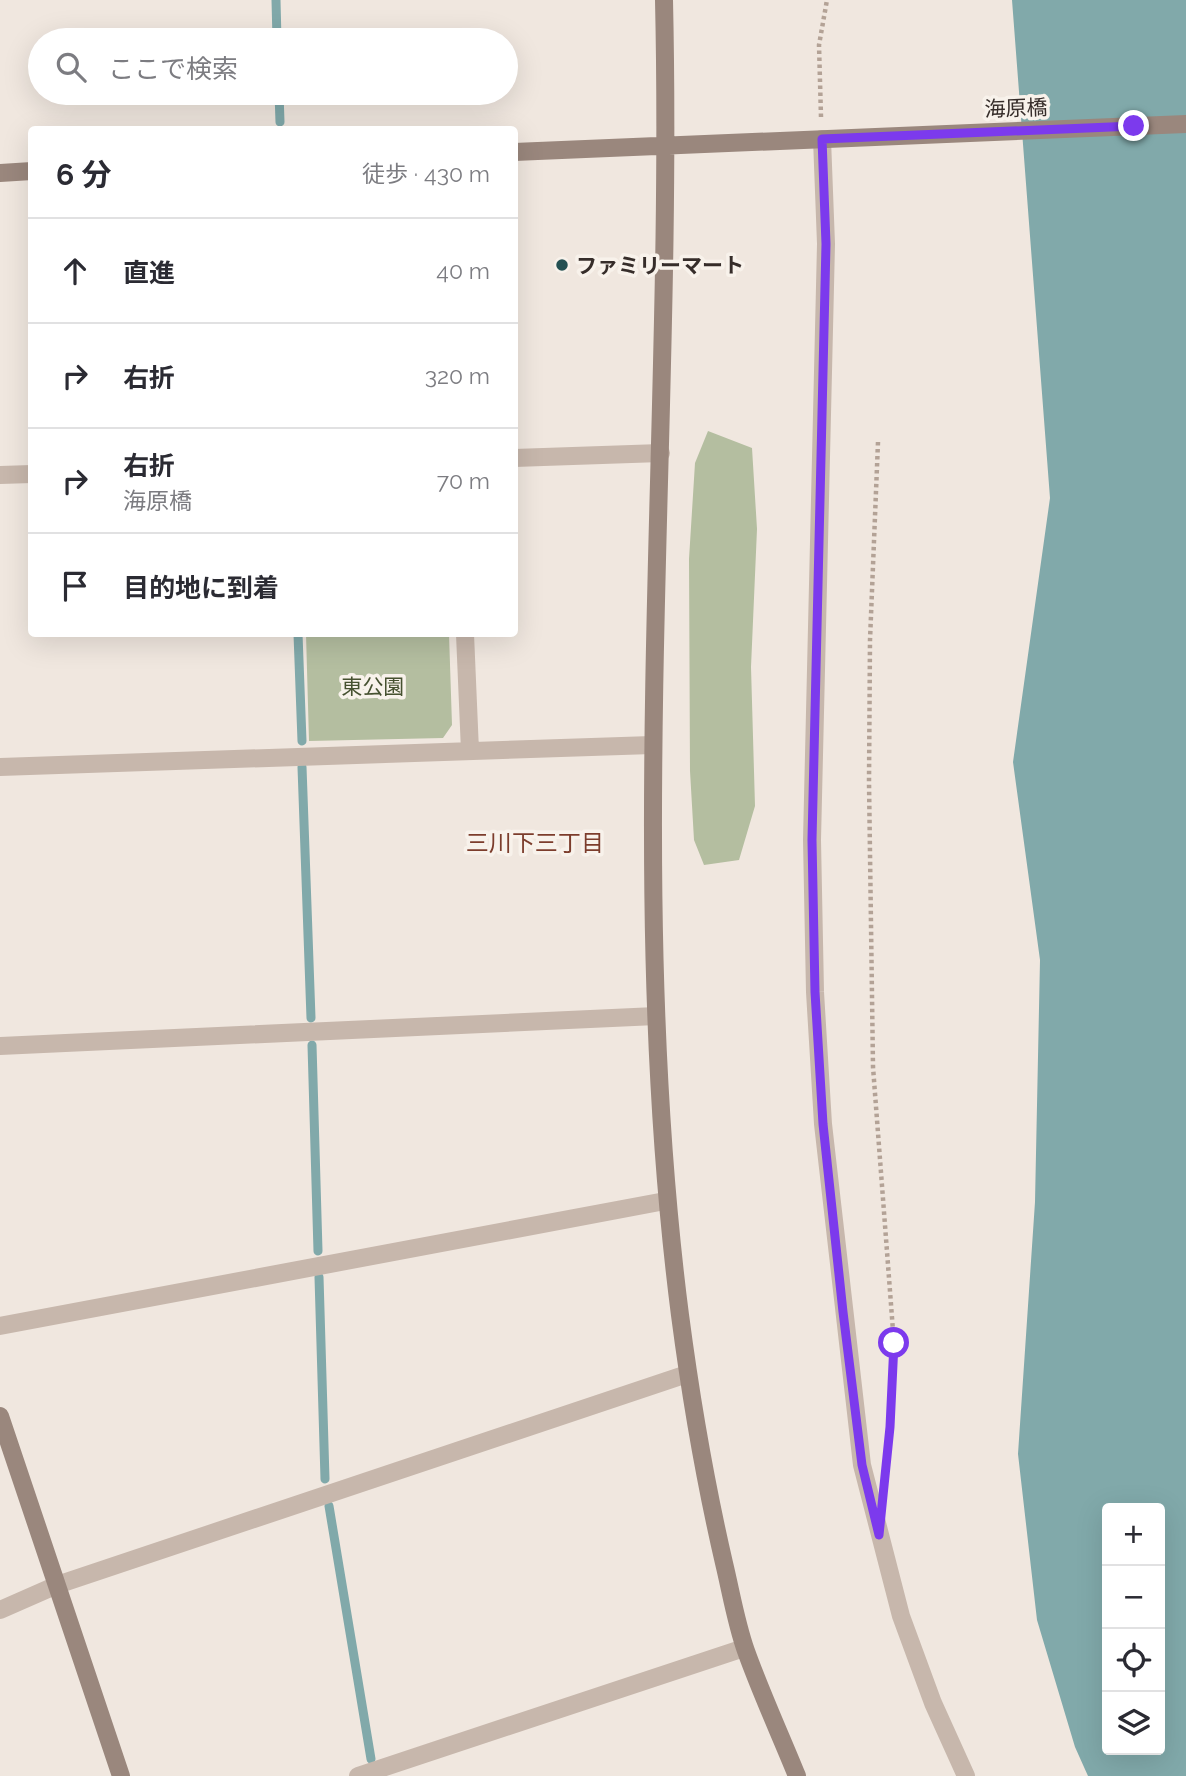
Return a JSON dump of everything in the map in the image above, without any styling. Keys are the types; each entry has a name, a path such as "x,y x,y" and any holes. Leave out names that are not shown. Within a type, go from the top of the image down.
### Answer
{"street":[{"path":"664,0 667,146 652,745 656,1016 665,1201 687,1374 707,1491 744,1648 797,1776"},
{"name":"海原橋","path":"518,152 1186,124"},
{"path":"822,139 826,244 812,840 815,992 823,1124 862,1465 901,1616 933,1703 966,1776"},
{"path":"0,173 28,172"},
{"path":"518,458 661,453"},
{"path":"0,475 28,474"},
{"path":"464,637 470,751"},
{"path":"0,767 652,745"},
{"path":"0,1046 656,1016"},
{"path":"0,1326 665,1201"},
{"path":"0,1611 57,1585 687,1374"},
{"path":"0,1416 121,1776"},
{"path":"358,1776 744,1648"}],"path":[{"path":"822,139 819,45 827,0"},
{"path":"878,442 870,640 869,795 873,1067 894,1343 886,1467"}],"green space":[{"path":"708,431 752,448 757,529 751,667 755,806 739,860 704,865 694,840 690,771 689,559 695,463"},
{"name":"東公園","path":"306,637 449,637 452,725 443,738 309,741"}],"water":[{"path":"1012,0 1186,0 1186,1776 1088,1776 1075,1747 1037,1620 1018,1454 1035,1202 1040,960 1013,762 1050,498"}],"waterway":[{"path":"276,0 277,28"},
{"path":"279,105 280,122"},
{"path":"298,637 302,741"},
{"path":"302,767 311,1018"},
{"path":"312,1045 318,1251"},
{"path":"319,1277 325,1479"},
{"path":"329,1506 371,1759"}],"place":[{"name":"ファミリーマート","path":"562,265"}],"district":[{"name":"三川下三丁目","path":"535,842"}],"route":[{"path":"894,1343 890,1427 879,1535 862,1465 843,1312 823,1124 815,992 812,840 819,446 826,244 822,139 1134,126"}]}
